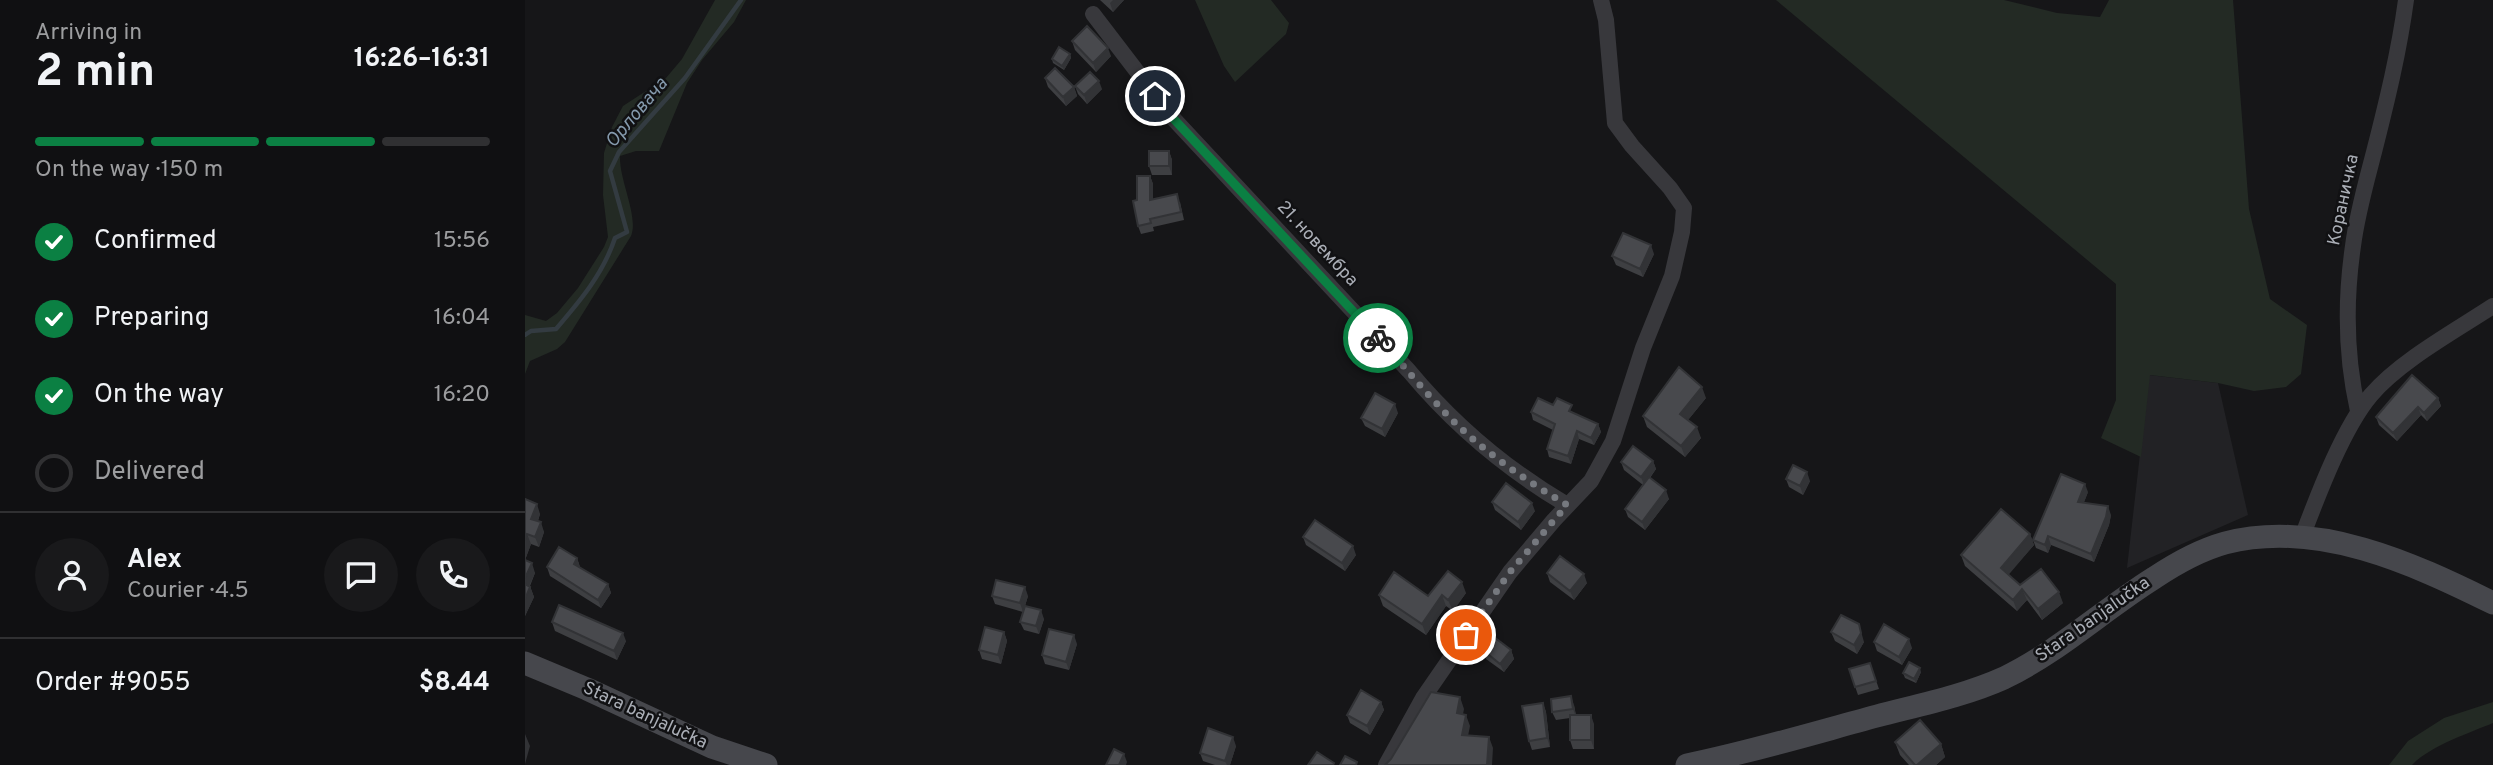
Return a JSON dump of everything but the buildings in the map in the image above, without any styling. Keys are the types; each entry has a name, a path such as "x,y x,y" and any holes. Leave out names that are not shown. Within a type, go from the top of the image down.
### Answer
{"street":[{"path":"1386,765 1423,698 1510,572 1591,481 1613,441 1643,348 1672,276 1682,232 1684,208 1615,123 1606,20 1601,0"},
{"name":"Кораничка","path":"2358,411 2352,383 2348,286 2353,244 2399,50 2406,0"},
{"name":"21. новембра","path":"1093,14 1171,116 1439,406 1507,465 1567,505"},
{"path":"2302,537 2358,411 2372,393 2389,377 2493,306"},
{"name":"Stara banjalučka","path":"1687,765 1738,755 1962,693 2004,678 2040,657 2154,578 2189,557 2223,543 2256,537 2302,537 2365,550 2406,563 2493,603"},
{"name":"Stara banjalučka","path":"525,663 712,747 766,765"}],"shaded area":[{"path":"715,0 746,0 734,22 702,60 687,83 659,151 636,151 620,156 633,219 631,236 565,342 557,349 530,361 525,374 525,315 546,321 557,313 578,288 608,237 603,195 604,153 612,127 623,106 666,78 682,59"},
{"path":"1195,0 1271,0 1289,23 1286,34 1235,82 1224,66"},
{"path":"1776,0 2004,0 2057,13 2100,17 2109,0 2233,0 2249,209 2270,299 2307,325 2301,374 2286,387 2254,391 2218,383 2150,375 2141,457 2101,438 2116,400 2116,284"},
{"path":"2149,375 2218,383 2248,515 2127,568"},
{"path":"2493,702 2493,723 2439,746 2412,765 2389,765 2408,741 2444,718"}],"waterway":[{"name":"Орловача","path":"525,335 531,331 556,329 597,275 615,238 627,232 610,171 619,152 685,78 741,0"}],"way so far":[{"path":"1378,338 1464,430 1534,485 1567,505 1510,572 1466,635"}],"route":[{"path":"1155,96 1378,338"}]}
